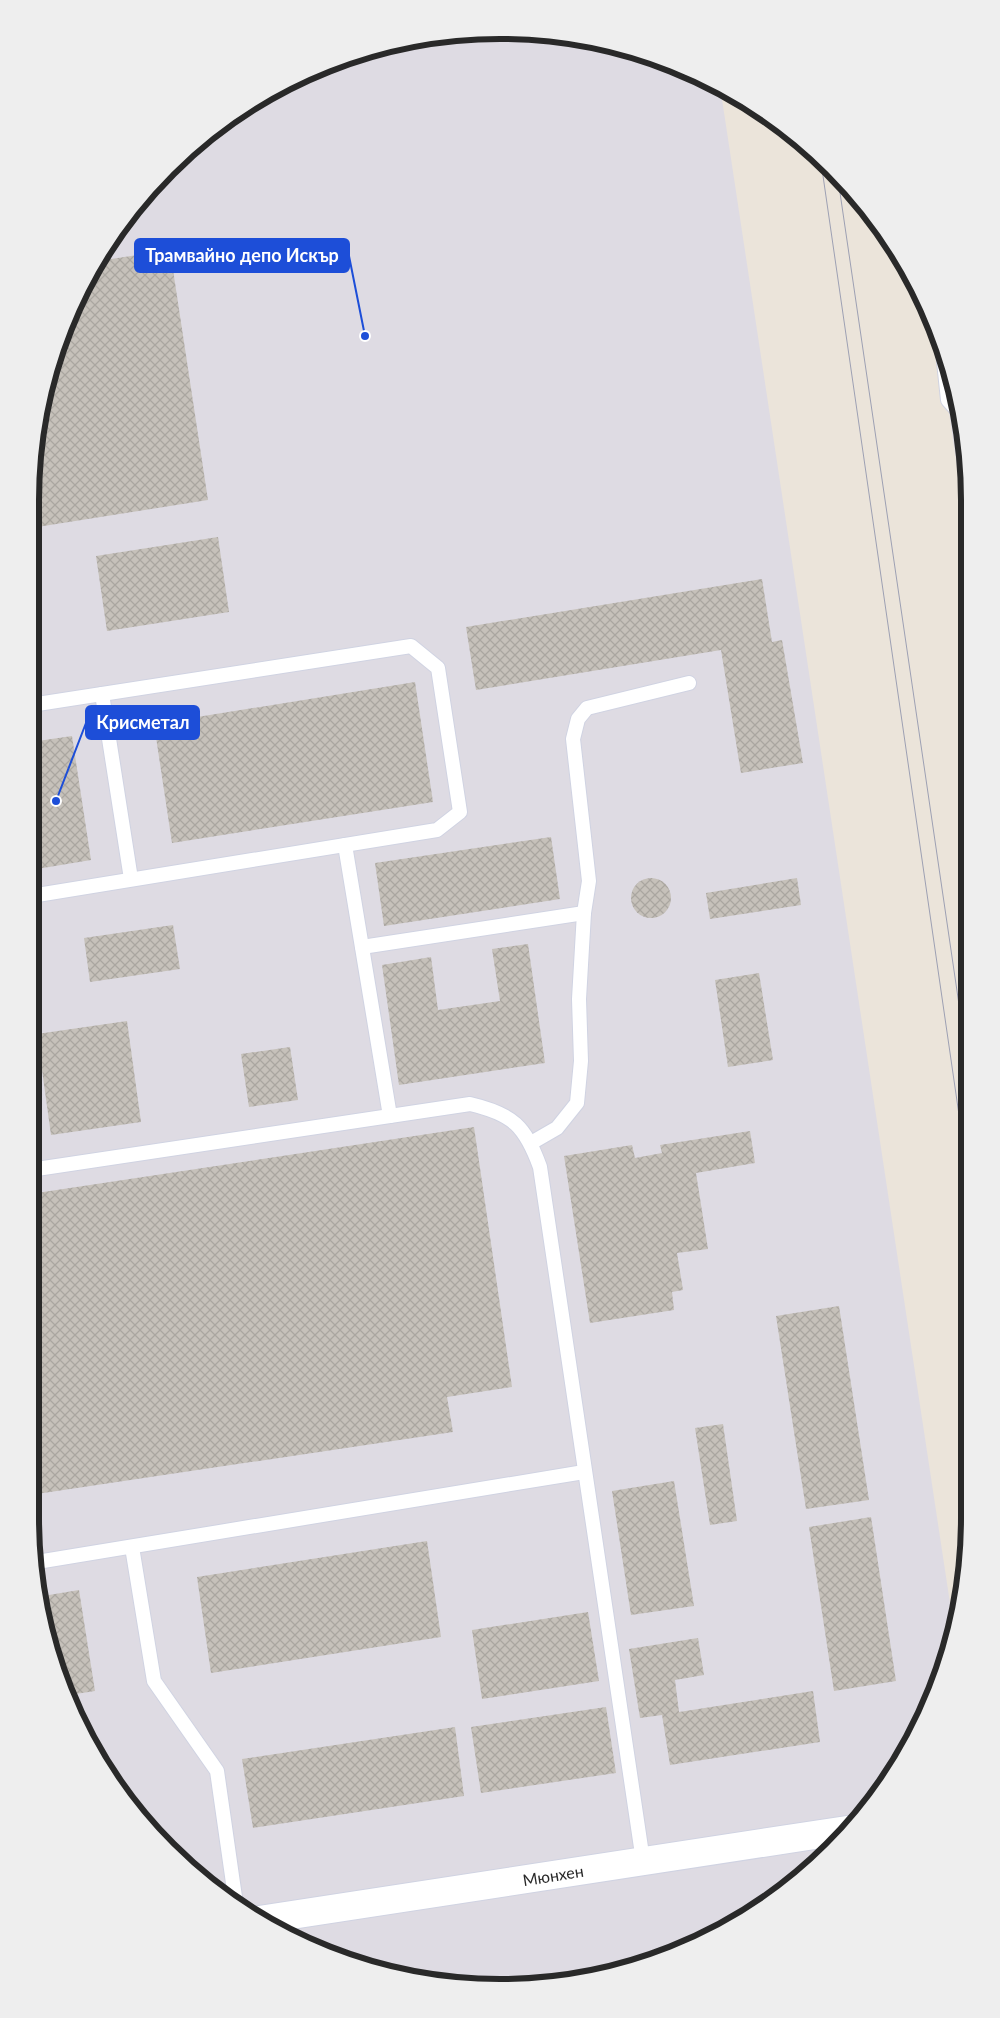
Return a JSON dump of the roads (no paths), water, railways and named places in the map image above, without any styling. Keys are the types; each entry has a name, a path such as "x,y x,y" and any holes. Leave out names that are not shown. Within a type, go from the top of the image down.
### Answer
{"street":[{"name":"Мюнхен","path":"271,1918 838,1831"}],"lane":[{"path":"946,381 948,400 950,403"},
{"path":"39,704 411,646 438,668 460,812 437,830 39,895"},
{"path":"531,1143 557,1128 577,1103 581,1061 579,999 584,913 589,881 573,738 578,720 587,708 688,683"},
{"path":"102,694 132,879"},
{"path":"345,845 390,1116"},
{"path":"362,947 584,913"},
{"path":"39,1169 470,1104 494,1110 516,1123 531,1143 540,1167 643,1861"},
{"path":"41,1561 584,1472"},
{"path":"132,1547 154,1682 217,1771 235,1895"}],"tram line":[{"path":"822,170 961,1129"},
{"path":"839,188 961,1018"}],"place":[{"name":"Трамвайно депо Искър","path":"365,336"},
{"name":"Крисметал","path":"56,801"}]}
